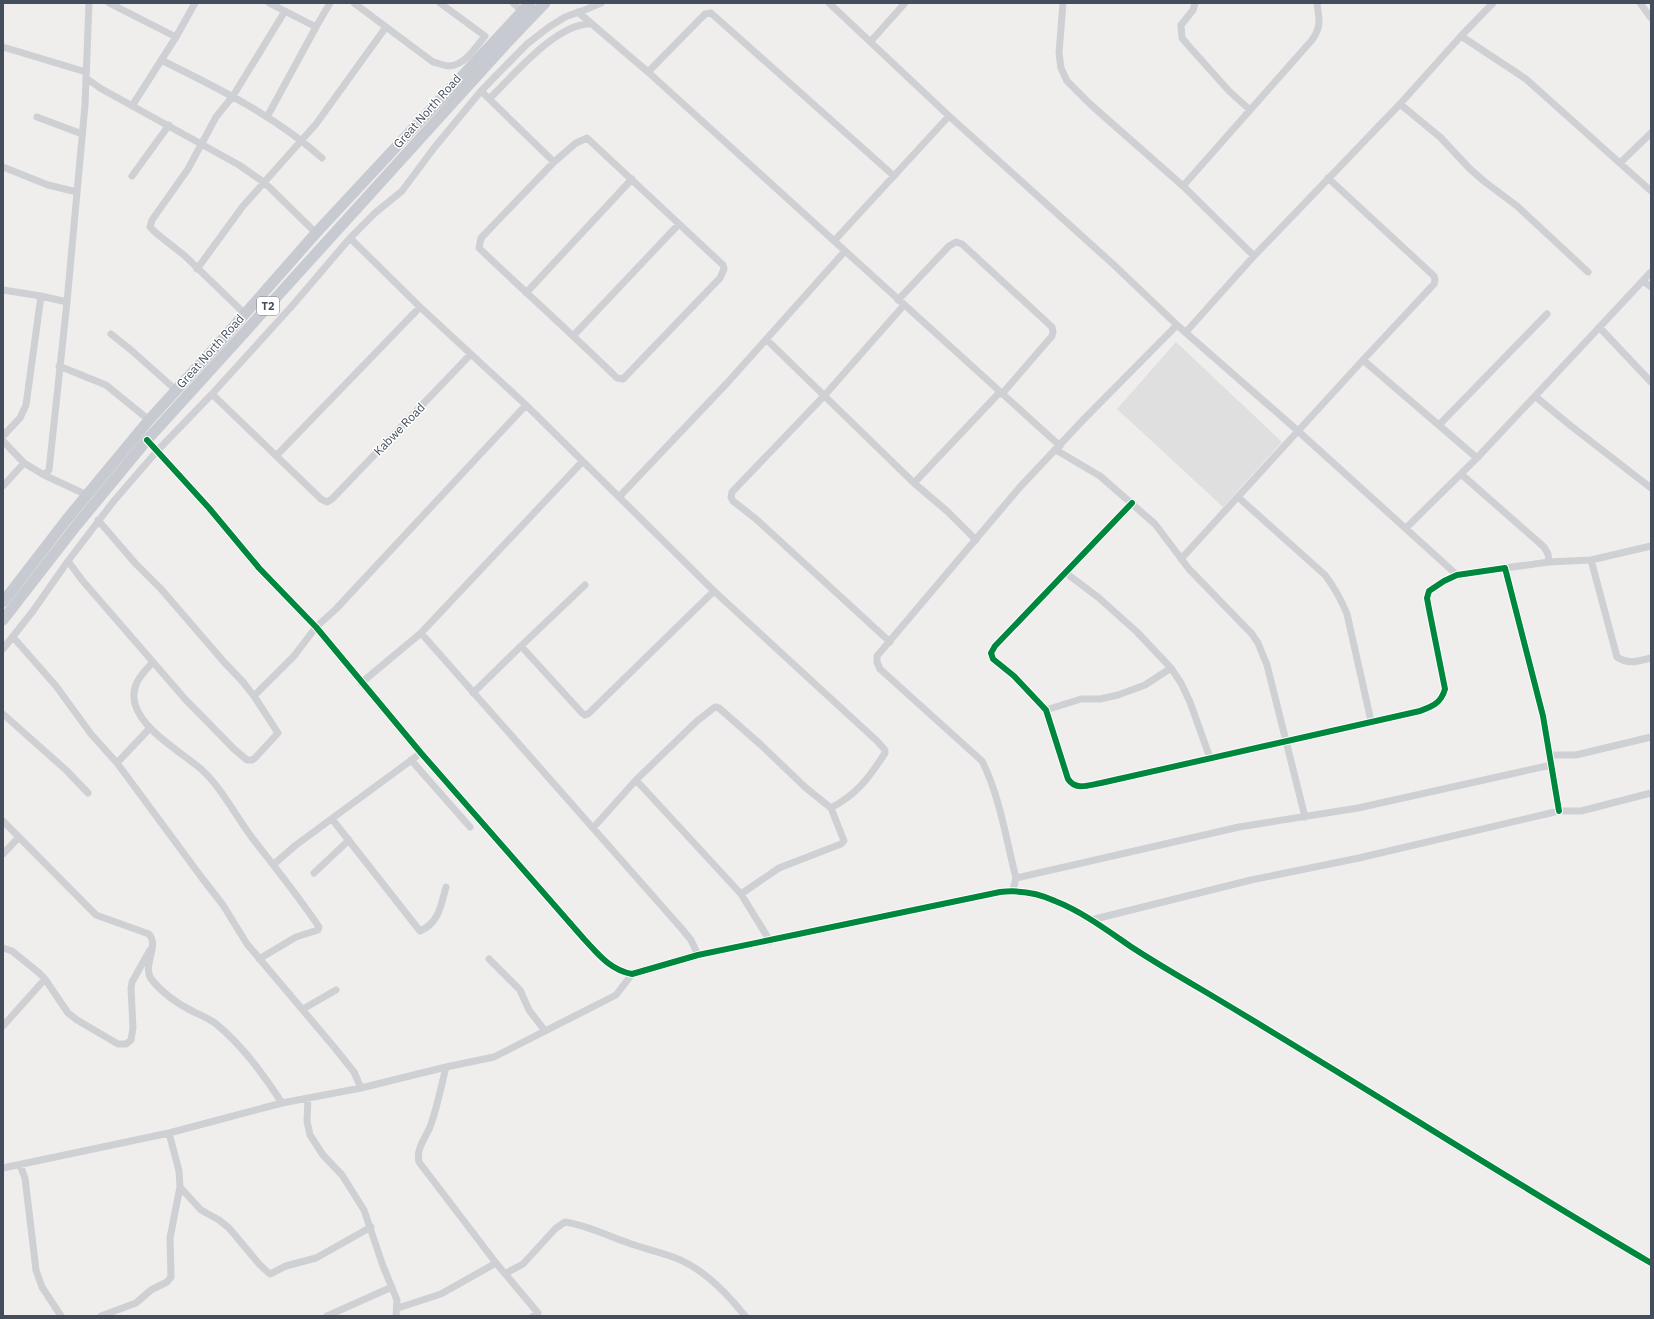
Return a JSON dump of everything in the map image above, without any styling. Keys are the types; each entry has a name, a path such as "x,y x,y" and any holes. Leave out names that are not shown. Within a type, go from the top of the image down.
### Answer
{"main road":[{"name":"Great North Road","path":"3,620 76,526 147,440 545,3"},
{"name":"Great North Road","path":"3,602 86,495 149,420 177,391 316,233 526,7"}],"street":[{"path":"44,475 49,470 67,302 82,134 89,3"},
{"path":"109,3 176,37"},
{"path":"132,106 176,37 195,3"},
{"path":"269,3 316,27"},
{"path":"267,117 330,3"},
{"path":"354,3 433,62 447,66 456,64 467,58 485,36 440,3"},
{"path":"512,3 526,7"},
{"path":"3,648 33,611 98,520 157,451 212,394 292,306 350,238 375,213 402,191 434,148 482,91 527,44 565,17 600,3"},
{"path":"829,3 949,116 1114,265 1177,325 1457,574"},
{"path":"871,41 905,3"},
{"path":"1063,3 1059,53 1061,68 1067,81 1090,104 1183,186 1254,256"},
{"path":"1195,3 1193,10 1181,25 1180,31 1182,38 1229,91 1250,110"},
{"path":"1183,186 1317,33 1320,25 1317,3"},
{"path":"1186,332 1254,256 1400,104 1493,3"},
{"path":"1640,3 1651,18"},
{"path":"245,314 185,256 156,234 150,227 152,220 188,168 216,117 233,96 285,11"},
{"path":"578,12 648,72 1001,393 1058,448 1100,476 1155,524 1181,559 1258,642 1267,665 1305,817"},
{"path":"648,72 705,14 711,13 894,176"},
{"path":"490,98 540,48 551,40 570,29 592,24"},
{"path":"197,269 243,206 316,124 386,27"},
{"path":"1461,36 1526,79 1651,191"},
{"path":"3,47 86,75 100,88 239,165 265,183 316,233"},
{"path":"161,60 233,96 302,140 322,158"},
{"path":"482,91 554,162"},
{"path":"1400,104 1440,137 1470,169 1517,206 1588,272"},
{"path":"834,241 949,116"},
{"path":"37,117 82,134"},
{"path":"132,176 169,125"},
{"path":"1620,163 1651,133"},
{"path":"587,138 632,179 678,225 723,265 724,269 720,278 623,379 617,378 479,248 480,238 554,162 576,143 587,138"},
{"path":"3,167 48,185 77,192"},
{"path":"1181,559 1363,360 1433,288 1435,280 1434,276 1328,178"},
{"path":"526,293 632,179"},
{"path":"574,336 678,225"},
{"path":"350,238 470,355 526,405 714,591 877,740 885,750 885,753 871,775 857,791 844,801 831,808"},
{"path":"890,642 756,519 733,501 731,497 732,492 824,396 901,303 950,246 956,242 962,244 1052,327 1053,332 1052,336 1001,393 914,483"},
{"path":"619,497 712,399 845,251"},
{"path":"1406,528 1461,474 1536,396 1651,272"},
{"path":"1643,281 1651,287"},
{"path":"3,290 67,302"},
{"path":"3,436 20,418 26,405 40,296"},
{"path":"212,394 276,456 420,307"},
{"path":"1440,425 1547,314"},
{"path":"1013,890 1016,878 997,797 990,777 982,761 880,670 877,662 878,656 1020,487 1085,418 1177,325"},
{"path":"1600,328 1651,382"},
{"path":"111,334 177,391"},
{"path":"766,340 914,483 948,512 976,540"},
{"name":"Kabwe Road","path":"276,456 321,499 327,502 332,499 470,355"},
{"path":"1363,360 1440,425 1476,458"},
{"path":"59,366 106,385 149,420"},
{"path":"1536,396 1571,426 1651,488"},
{"path":"254,696 294,656 316,627 336,609 526,405"},
{"path":"147,440 209,508 259,568 316,627 361,683 421,753 606,963 621,972 632,974 698,955 1013,890 1028,893 1055,901 1091,920 1158,964 1260,1024 1552,1205 1651,1264"},
{"path":"3,441 24,463 44,475 86,495"},
{"path":"361,683 421,633 582,462"},
{"path":"3,486 24,463"},
{"path":"1461,474 1544,547 1548,554 1549,562"},
{"path":"1238,497 1325,575 1333,585 1342,602 1346,614 1370,721"},
{"path":"1132,503 1066,574 995,646 991,653 994,659 1014,676 1046,710 1068,779 1075,786 1087,786 1370,721 1420,711 1435,705 1442,698 1445,689 1429,609 1429,591 1457,574 1549,562 1590,560 1651,546"},
{"path":"68,561 82,580 104,603 185,699 234,749 249,760 255,758 278,733 254,696 181,611 135,563 98,520"},
{"path":"1590,560 1617,657 1630,663 1651,658"},
{"path":"1505,568 1544,716 1559,811"},
{"path":"1066,574 1099,598 1137,632 1171,668 1181,683 1190,702 1210,758"},
{"path":"473,693 585,585"},
{"path":"521,646 585,715 588,714 714,591"},
{"path":"421,633 682,928 691,940 698,955"},
{"path":"13,636 56,686 91,734 117,763 223,904 246,944 303,1009 354,1072 361,1088"},
{"path":"153,662 139,676 134,691 135,703 150,728 207,775 274,864 319,928 296,937 259,959"},
{"path":"1046,710 1081,699 1100,699 1118,695 1145,685 1171,668"},
{"path":"593,828 636,780 697,721 715,707 719,708 756,740 806,788 831,808 844,841 841,844 780,868 741,894"},
{"path":"3,714 66,770 88,793"},
{"path":"117,763 150,728"},
{"path":"1549,755 1576,755 1651,737"},
{"path":"274,864 296,845 421,753"},
{"path":"411,760 470,827"},
{"path":"1016,878 1239,828 1358,808 1551,765"},
{"path":"636,780 741,894 770,941"},
{"path":"1091,920 1251,880 1359,858 1559,811 1581,811 1651,794"},
{"path":"454,810 464,801"},
{"path":"332,819 420,931 425,929 436,919 446,887"},
{"path":"3,821 96,915 149,934 153,940 149,974 151,980 171,999 214,1022 261,1070 282,1103"},
{"path":"3,854 19,837"},
{"path":"314,873 349,840"},
{"path":"3,948 12,951 45,979 68,1013 76,1020 118,1044 126,1044 131,1040 133,1028 132,982 151,948"},
{"path":"489,959 520,990 529,1010 544,1031"},
{"path":"3,1168 168,1133 282,1103 361,1088 446,1067 494,1058 616,995 632,974"},
{"path":"3,1026 45,979"},
{"path":"303,1009 336,990"},
{"path":"446,1067 430,1127 419,1149 419,1162 537,1315"},
{"path":"308,1099 307,1121 310,1135 318,1150 342,1175 364,1210 397,1300 398,1308 396,1316"},
{"path":"102,1316 136,1302 151,1290 167,1282 171,1277 170,1238 180,1187 178,1171 168,1133"},
{"path":"20,1165 24,1178 36,1270 42,1287 61,1316"},
{"path":"180,1187 201,1210 219,1220 229,1228 260,1265 270,1274 286,1266 316,1258 370,1227"},
{"path":"506,1273 523,1264 556,1228 565,1222 576,1224 630,1244 674,1257 708,1278 725,1293 746,1316"},
{"path":"398,1308 441,1294 496,1263"},
{"path":"327,1316 392,1287"}],"shaded area":[{"path":"1176,342 1282,442 1223,507 1117,409"}],"cycle path":[{"path":"147,440 209,508 259,568 316,627 421,753 584,939 605,961 617,969 632,974 698,955 1000,892 1007,891 1035,894 1065,905 1085,916 1159,965 1651,1263"},
{"path":"1132,503 995,646 991,653 993,659 1014,676 1046,710 1068,779 1071,783 1079,786 1087,786 1420,711 1429,707 1439,701 1445,689 1427,598 1429,591 1444,581 1457,575 1505,568 1543,716 1559,811"}]}
